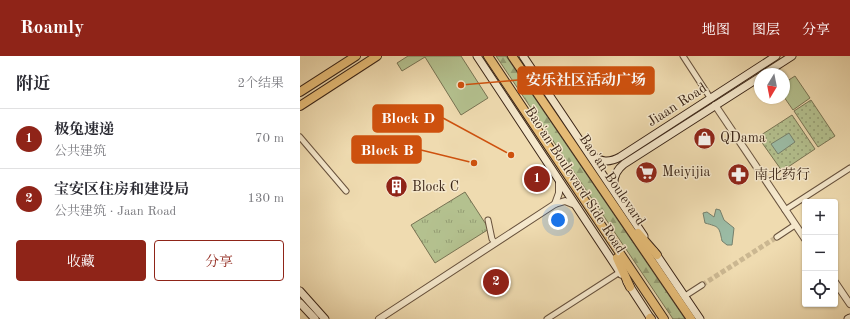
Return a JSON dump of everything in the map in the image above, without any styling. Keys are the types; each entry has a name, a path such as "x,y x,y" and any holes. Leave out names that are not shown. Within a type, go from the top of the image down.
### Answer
{"main road":[{"path":"300,92 356,56"},
{"path":"300,106 377,56"},
{"name":"Bao'an Boulevard Side Road","path":"477,56 651,319"},
{"path":"488,56 664,319"},
{"name":"Bao'an Boulevard","path":"512,56 691,319"},
{"name":"Bao'an Boulevard Side Road","path":"523,56 700,319"},
{"name":"Jiaan Road","path":"616,195 614,178 619,168 684,121 711,99 776,56"},
{"path":"773,68 792,56"},
{"name":"Jiaan Road","path":"589,154 603,161 614,160 684,121 715,106 754,81"},
{"path":"613,204 657,255"},
{"path":"595,216 622,267 630,287"},
{"path":"300,291 326,319"},
{"path":"300,303 315,319"}],"street":[{"path":"683,56 711,99"},
{"path":"715,106 802,235"},
{"path":"300,137 346,191"},
{"path":"786,210 850,168"},
{"path":"554,204 559,194 559,179"},
{"path":"379,319 554,204 559,202 569,202 577,206"},
{"path":"488,220 492,239 495,243"},
{"path":"777,237 795,225"},
{"path":"547,319 620,272"},
{"path":"685,296 702,285"},
{"path":"838,286 850,304"}],"green space":[{"path":"408,56 461,56 488,98 461,115 425,57 402,71 397,63"},
{"path":"496,56 506,56 685,319 673,319"},
{"path":"795,76 810,98 793,110 789,104 790,79"},
{"path":"811,100 835,136 818,147 794,111"},
{"path":"792,115 815,149 782,171 758,137"},
{"path":"465,192 489,229 435,263 411,225"}],"shaded area":[{"path":"789,133 795,142 778,154 771,144"},
{"path":"716,209 720,210 724,220 734,228 732,245 727,245 722,241 718,228 705,223 703,213 707,212 714,217"}],"tunnel":[{"path":"702,285 777,237"}],"place":[{"name":"安乐社区活动广场","path":"461,85"},
{"name":"QDama","path":"704,138"},
{"name":"Block D","path":"511,155"},
{"name":"Block B","path":"474,163"},
{"name":"Meiyijia","path":"646,172"},
{"name":"南北药行","path":"739,175"},
{"name":"极兔速递","path":"537,179"},
{"name":"Block C","path":"397,187"},
{"name":"宝安区住房和建设局","path":"496,282"}]}
